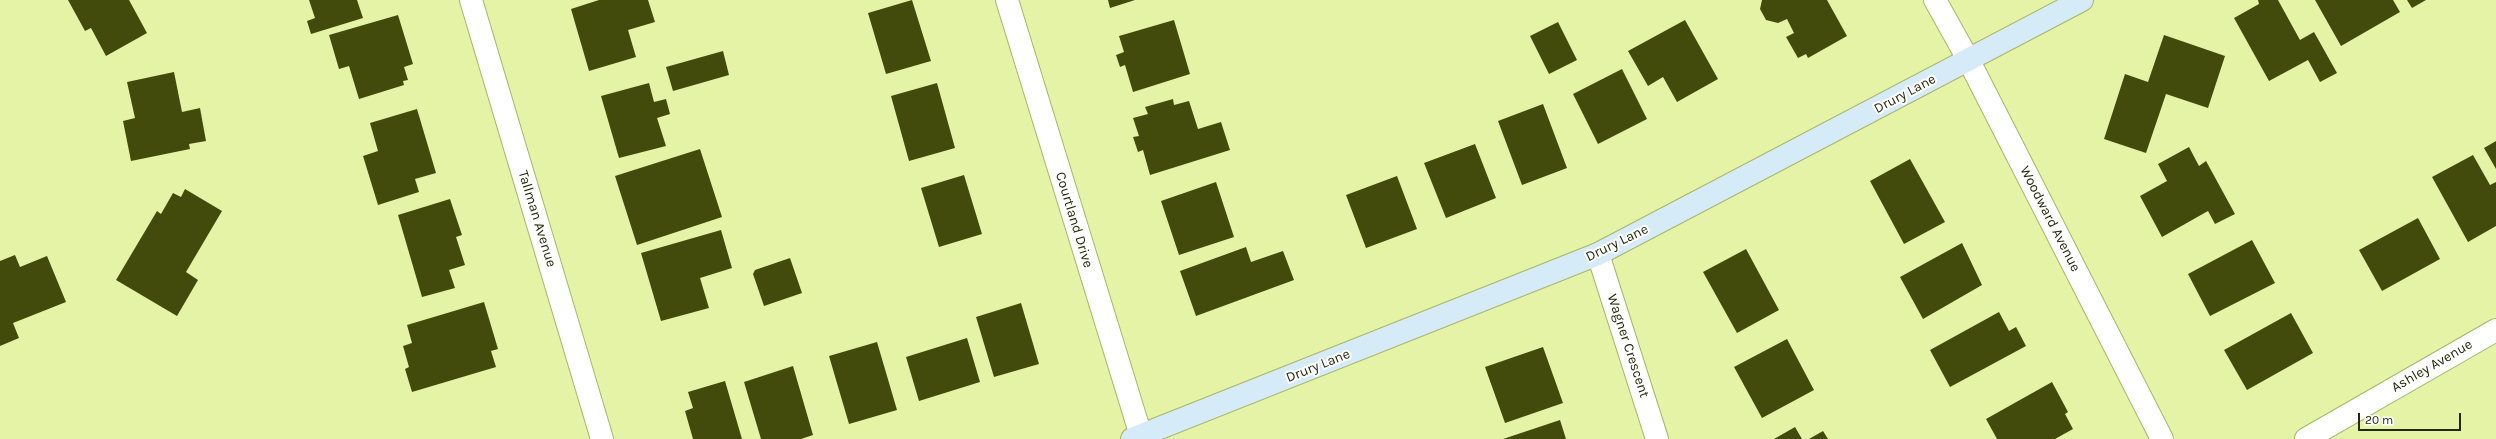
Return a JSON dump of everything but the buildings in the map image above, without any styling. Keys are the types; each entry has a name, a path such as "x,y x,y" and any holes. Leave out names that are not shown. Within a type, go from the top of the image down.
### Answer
{"street":[{"name":"Tallman Avenue","path":"472,0 602,439"},
{"name":"Courtland Drive","path":"1007,0 1138,438"},
{"name":"Woodward Avenue","path":"1935,0 1969,61 2162,439"},
{"name":"Drury Lane","path":"1138,438 1598,254 1969,61 2082,0"},
{"name":"Wagner Crescent","path":"1598,254 1657,439"},
{"name":"Ashley Avenue","path":"2306,439 2496,330"}]}
